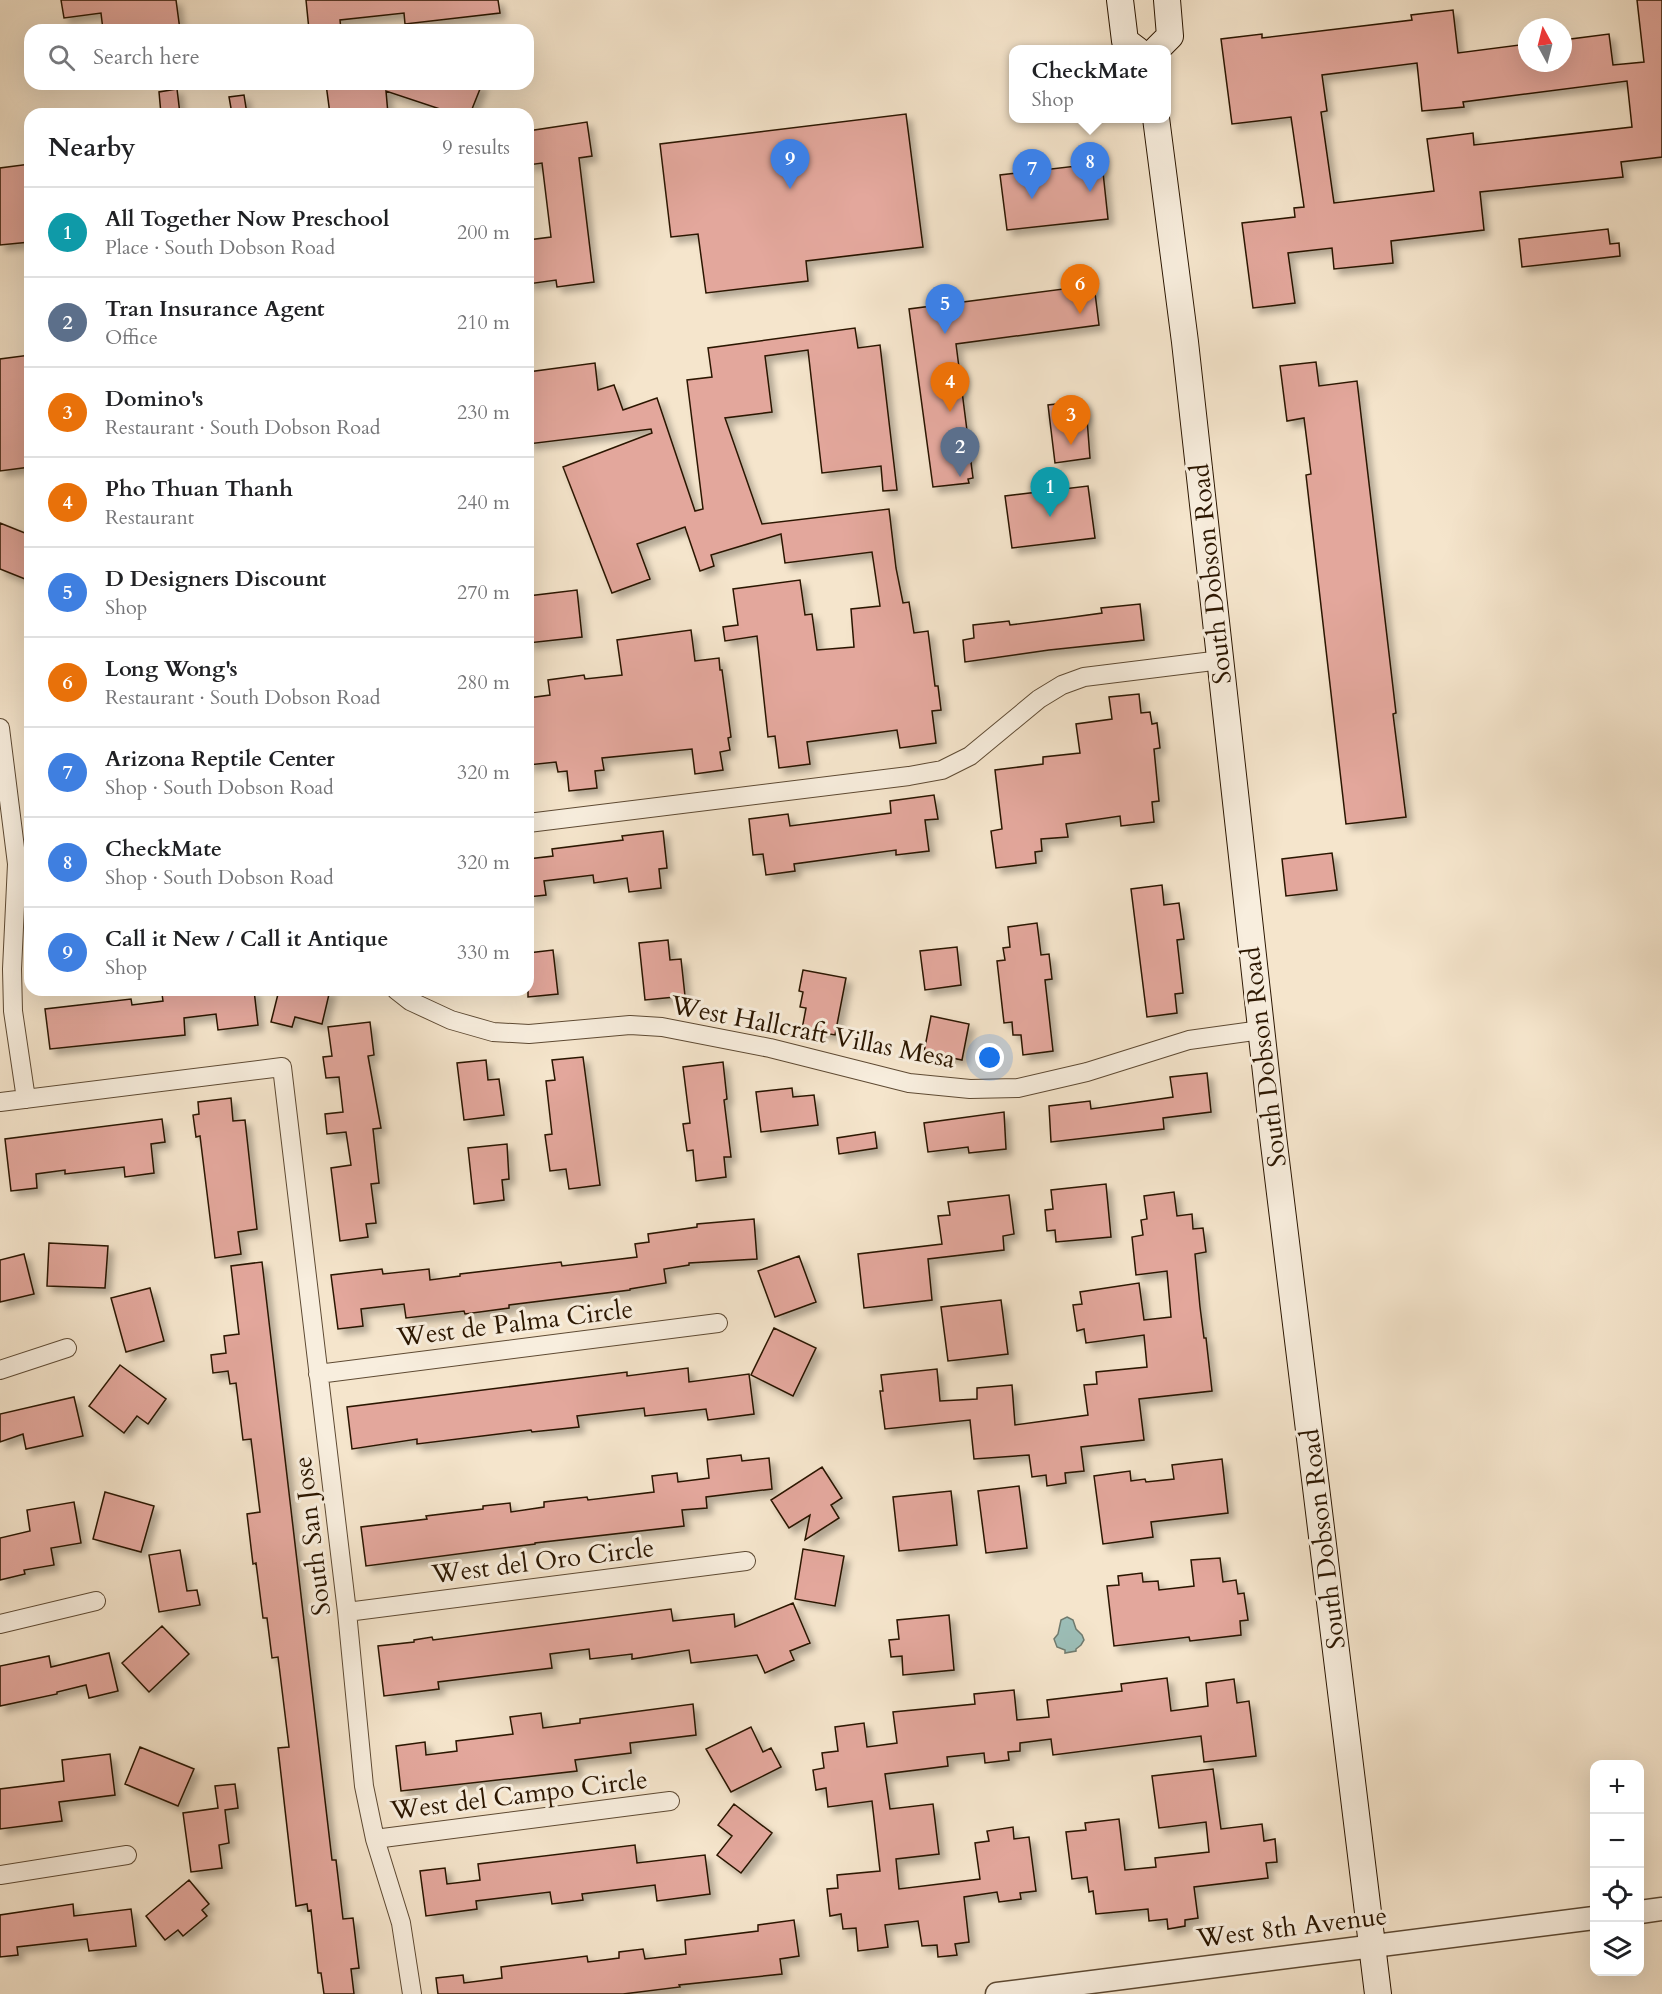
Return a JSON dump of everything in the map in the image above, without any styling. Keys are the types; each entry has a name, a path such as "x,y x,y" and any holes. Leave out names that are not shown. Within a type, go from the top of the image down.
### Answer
{"main road":[{"path":"1120,0 1125,41 1130,45"},
{"path":"1161,45 1170,36 1167,0"},
{"name":"South Dobson Road","path":"1157,123 1185,342 1261,1030 1378,1994"}],"street":[{"path":"534,823 942,770 970,756 1039,699 1062,685 1084,676 1221,660"},
{"path":"0,728 17,864 12,969 13,1011 26,1098 0,1102"},
{"name":"West Hallcraft Villas Mesa","path":"404,996 452,1020 492,1032 529,1034 630,1025 662,1027 770,1048 909,1083 970,1089 1018,1088 1087,1072 1189,1040 1261,1030"},
{"name":"South San Jose","path":"26,1098 282,1067 347,1612 364,1786 375,1839 400,1923 411,1994"},
{"name":"West de Palma Circle","path":"318,1374 718,1323"},
{"path":"0,1370 67,1348"},
{"name":"West del Oro Circle","path":"347,1612 746,1561"},
{"path":"0,1624 96,1601"},
{"name":"West del Campo Circle","path":"375,1839 670,1801"},
{"path":"0,1875 127,1855"},
{"path":"1644,1911 1662,1909"},
{"name":"West 8th Avenue","path":"997,1994 1590,1919"}],"water":[{"path":"1067,1617 1073,1620 1084,1640 1076,1651 1065,1653 1065,1650 1057,1647 1054,1639 1058,1634 1061,1620"}],"building":[{"path":"61,0 176,0 179,24 102,24 101,13 64,18"},
{"path":"306,0 498,0 500,13 405,24 404,13 340,20 340,24 308,24"},
{"path":"1637,0 1662,0 1662,157 1621,162 1623,177 1480,192 1484,230 1391,241 1393,263 1334,269 1332,248 1288,253 1295,303 1253,308 1242,223 1295,217 1294,208 1304,207 1291,117 1232,124 1221,39 1262,34 1262,38 1412,20 1411,15 1453,10 1458,53 1518,45 1518,72 1572,72 1572,39 1609,34 1613,65 1644,62","holes":["1417,63 1422,111 1464,107 1463,102 1627,81 1632,127 1474,145 1473,133 1427,139 1434,191 1334,203 1321,112 1327,111 1322,75"]},
{"path":"177,90 179,108 160,108 159,92"},
{"path":"327,90 480,90 472,108 437,108 386,91 387,108 329,108"},
{"path":"244,95 246,108 231,108 229,97"},
{"path":"906,114 923,247 806,261 808,281 706,293 698,234 671,237 660,144"},
{"path":"587,122 592,156 579,158 594,282 557,287 556,280 534,283 534,239 551,237 542,163 534,164 534,130"},
{"path":"1102,163 1108,219 1007,230 1000,175"},
{"path":"24,165 24,243 0,245 0,168"},
{"path":"1608,229 1610,244 1619,243 1620,256 1522,267 1519,239"},
{"path":"1094,285 1099,325 956,344 973,478 968,479 969,483 933,487 909,309"},
{"path":"855,328 858,348 880,345 897,490 883,491 881,466 822,473 808,350 765,356 772,412 725,418 762,524 889,509 903,603 909,602 914,633 928,631 935,686 938,686 941,710 932,711 936,743 900,748 897,730 807,742 810,764 779,768 775,736 768,737 757,636 725,641 723,627 738,625 733,589 800,580 805,615 812,614 817,650 854,647 851,609 880,606 872,552 785,563 781,534 711,555 714,566 700,571 685,527 637,544 650,579 612,593 563,467 652,433 651,429 534,443 534,371 595,363 598,390 614,385 623,410 657,398 695,511 703,509 687,380 712,377 708,348"},
{"path":"24,356 24,468 0,471 0,359"},
{"path":"1316,362 1319,386 1357,381 1406,817 1346,824 1306,475 1311,474 1304,418 1287,421 1280,366"},
{"path":"1083,401 1086,406 1090,458 1055,463 1048,405"},
{"path":"1088,486 1095,538 1012,548 1005,496"},
{"path":"0,523 24,533 24,579 0,569"},
{"path":"577,590 582,637 534,642 534,595"},
{"path":"1140,604 1144,640 965,662 963,640 974,638 973,625 1009,621 1010,625 1066,618 1102,613 1101,608"},
{"path":"691,630 695,661 719,658 731,737 728,738 730,750 720,752 723,770 695,774 692,749 602,758 604,770 595,771 597,788 569,791 567,771 558,772 556,762 534,764 534,697 550,695 548,680 584,675 585,679 622,675 617,640"},
{"path":"1139,694 1141,713 1150,712 1152,724 1157,723 1160,748 1154,749 1159,801 1152,802 1154,822 1121,826 1120,816 1066,824 1068,837 1041,839 1042,851 1035,852 1036,863 996,868 991,831 1002,829 995,770 1043,764 1043,757 1080,753 1076,724 1112,719 1109,697"},
{"path":"934,795 938,819 925,820 929,851 896,855 896,850 794,864 795,871 766,875 763,854 753,855 749,819 788,814 790,826 891,813 890,801"},
{"path":"663,831 667,868 659,869 661,888 629,892 627,878 594,883 593,875 544,881 546,895 534,896 534,858 553,856 552,849 623,840 622,836"},
{"path":"1332,853 1337,890 1286,896 1282,859"},
{"path":"1162,885 1164,905 1179,903 1184,939 1177,940 1183,993 1175,994 1177,1013 1147,1017 1131,889"},
{"path":"1037,923 1041,955 1049,954 1052,979 1045,980 1053,1051 1023,1055 1021,1035 1013,1035 1012,1022 1004,1023 997,961 1005,960 1003,948 1010,947 1008,927"},
{"path":"668,940 670,960 681,959 685,996 645,1000 639,943"},
{"path":"957,947 961,985 925,990 920,951"},
{"path":"553,950 558,994 528,997 534,996 534,952"},
{"path":"803,970 846,978 835,1035 802,1029 806,1008 800,1007 803,992 799,991"},
{"path":"162,996 255,996 258,1025 218,1030 216,1014 184,1018 185,1035 50,1049 45,1009 131,999 132,1005 163,1001"},
{"path":"278,996 329,996 322,1024 295,1017 292,1027 271,1022"},
{"path":"931,1016 969,1024 962,1060 924,1052"},
{"path":"370,1022 374,1055 368,1056 381,1128 373,1129 379,1183 371,1184 376,1223 366,1224 368,1237 340,1241 331,1168 351,1165 346,1132 327,1134 325,1114 343,1112 339,1077 326,1078 323,1057 332,1056 328,1027"},
{"path":"583,1057 600,1185 569,1189 566,1169 550,1171 545,1135 552,1134 546,1081 555,1080 552,1060"},
{"path":"486,1060 488,1080 499,1079 504,1115 464,1120 457,1063"},
{"path":"723,1062 727,1099 724,1100 731,1157 724,1157 726,1177 696,1181 693,1150 687,1151 683,1124 690,1123 683,1067"},
{"path":"1207,1073 1211,1112 1163,1118 1164,1129 1051,1142 1049,1106 1090,1101 1091,1109 1173,1097 1170,1077"},
{"path":"792,1088 793,1097 814,1095 818,1125 761,1132 756,1092"},
{"path":"231,1098 233,1121 245,1120 257,1229 238,1232 241,1254 215,1258 200,1136 196,1137 193,1115 199,1114 198,1102"},
{"path":"1004,1112 1006,1149 969,1153 968,1147 928,1152 924,1123"},
{"path":"162,1119 165,1142 151,1144 154,1173 125,1177 124,1167 65,1174 65,1170 36,1174 37,1188 11,1191 5,1139"},
{"path":"875,1132 877,1148 839,1154 837,1138"},
{"path":"507,1144 509,1179 502,1180 504,1200 474,1204 468,1148"},
{"path":"1106,1184 1111,1237 1056,1242 1055,1230 1047,1231 1045,1210 1053,1209 1051,1190"},
{"path":"1174,1192 1177,1216 1192,1214 1193,1229 1203,1228 1206,1252 1195,1254 1212,1391 1139,1399 1144,1440 1081,1447 1084,1471 1065,1473 1066,1483 1047,1486 1046,1475 1032,1477 1029,1455 974,1459 970,1420 885,1429 880,1391 883,1391 881,1375 937,1369 940,1401 977,1399 977,1388 1012,1385 1015,1425 1088,1415 1084,1385 1097,1384 1096,1372 1147,1367 1144,1335 1086,1343 1084,1329 1077,1331 1073,1305 1082,1304 1080,1292 1139,1283 1144,1320 1171,1317 1167,1271 1136,1275 1132,1237 1143,1235 1141,1220 1147,1219 1144,1196"},
{"path":"1009,1195 1014,1234 1003,1236 1004,1250 928,1259 932,1300 864,1308 858,1254 942,1244 938,1216 950,1215 948,1202"},
{"path":"754,1219 757,1259 689,1263 689,1265 664,1269 666,1283 630,1290 509,1305 509,1308 465,1314 464,1311 406,1318 404,1304 361,1309 363,1326 338,1329 331,1275 382,1269 383,1274 429,1269 430,1280 460,1276 460,1274 561,1262 562,1266 637,1257 635,1244 649,1242 648,1234 697,1227 697,1224"},
{"path":"49,1243 108,1246 105,1288 47,1286"},
{"path":"24,1254 34,1294 0,1302 0,1260"},
{"path":"799,1256 816,1302 775,1317 758,1271"},
{"path":"262,1262 332,1860 336,1860 343,1919 353,1918 359,1968 351,1969 354,1994 324,1994 321,1973 318,1973 311,1910 308,1911 307,1904 296,1906 278,1748 289,1747 278,1657 272,1658 267,1618 263,1618 247,1514 260,1512 251,1439 243,1440 236,1383 230,1384 228,1371 213,1373 211,1355 226,1353 224,1336 239,1334 231,1266"},
{"path":"150,1288 164,1341 126,1352 111,1298"},
{"path":"1001,1300 1008,1354 948,1361 941,1307"},
{"path":"774,1328 816,1348 793,1396 751,1375"},
{"path":"120,1365 166,1399 148,1424 137,1416 124,1433 89,1406"},
{"path":"688,1368 689,1382 749,1374 754,1414 708,1420 706,1409 645,1416 644,1408 577,1416 579,1427 532,1432 531,1430 417,1444 417,1439 352,1449 347,1407 627,1372 627,1376"},
{"path":"74,1397 83,1436 26,1449 23,1434 0,1442 0,1414"},
{"path":"741,1455 742,1461 769,1458 772,1489 706,1497 707,1508 682,1510 684,1526 366,1566 361,1527 427,1519 426,1516 483,1509 483,1506 510,1503 511,1512 544,1507 544,1502 587,1497 588,1500 654,1492 652,1476 677,1473 678,1482 709,1478 707,1459"},
{"path":"1222,1459 1228,1513 1151,1522 1153,1537 1103,1544 1094,1476 1130,1471 1131,1481 1174,1479 1172,1465"},
{"path":"822,1467 842,1498 831,1505 839,1518 805,1540 810,1515 789,1528 771,1500"},
{"path":"1019,1486 1027,1548 986,1553 978,1491"},
{"path":"951,1491 957,1545 899,1551 893,1497"},
{"path":"105,1492 154,1506 141,1552 93,1539"},
{"path":"74,1502 81,1543 51,1548 54,1565 24,1570 25,1574 0,1580 0,1538 30,1531 27,1510"},
{"path":"803,1549 844,1556 835,1606 795,1599"},
{"path":"180,1550 187,1591 197,1590 200,1605 159,1612 149,1555"},
{"path":"1220,1558 1223,1582 1236,1580 1238,1594 1244,1593 1248,1620 1240,1621 1241,1635 1190,1641 1189,1637 1114,1646 1107,1586 1119,1585 1118,1576 1142,1573 1143,1582 1158,1581 1159,1590 1194,1586 1191,1560"},
{"path":"793,1603 810,1643 790,1651 794,1660 765,1673 757,1655 691,1663 689,1650 632,1659 632,1654 590,1659 589,1649 550,1654 552,1668 438,1682 439,1689 384,1696 378,1646 414,1642 414,1640 432,1637 433,1640 671,1609 673,1621 734,1614 735,1627"},
{"path":"949,1615 954,1670 903,1675 902,1656 891,1657 889,1640 899,1639 897,1620"},
{"path":"162,1626 189,1654 149,1692 122,1663"},
{"path":"109,1653 118,1691 89,1698 86,1685 57,1692 57,1694 0,1706 0,1666 49,1656 51,1667"},
{"path":"1167,1678 1171,1711 1208,1706 1206,1683 1234,1679 1237,1703 1249,1701 1256,1756 1204,1762 1201,1736 1053,1755 1051,1739 1020,1743 1020,1751 1008,1752 1009,1760 985,1763 984,1753 947,1757 948,1766 885,1774 890,1809 933,1804 939,1854 896,1859 899,1889 980,1879 975,1843 989,1841 987,1831 1013,1827 1014,1839 1029,1837 1036,1891 1020,1893 1021,1899 999,1902 997,1892 964,1897 969,1942 955,1944 957,1955 938,1957 937,1945 922,1946 918,1921 885,1925 888,1947 858,1951 856,1928 843,1929 841,1914 830,1916 827,1889 838,1888 837,1875 880,1871 872,1801 828,1807 826,1788 816,1790 813,1770 824,1768 822,1753 838,1751 835,1727 864,1723 867,1747 897,1743 893,1712 975,1704 974,1694 1014,1690 1017,1720 1049,1717 1047,1700 1122,1691 1121,1684"},
{"path":"693,1704 696,1735 630,1743 631,1753 575,1760 577,1771 401,1791 396,1746 425,1742 426,1755 457,1751 456,1741 513,1734 510,1717 541,1713 543,1728 580,1723 580,1719"},
{"path":"751,1727 763,1752 771,1748 781,1767 731,1792 706,1749"},
{"path":"140,1747 194,1769 178,1806 125,1784"},
{"path":"110,1754 115,1795 59,1802 62,1821 0,1829 0,1789 64,1781 62,1760"},
{"path":"1213,1769 1221,1829 1262,1824 1264,1841 1275,1839 1277,1862 1266,1863 1268,1878 1194,1887 1198,1918 1185,1920 1185,1926 1168,1929 1167,1919 1149,1921 1148,1909 1096,1914 1093,1891 1089,1892 1087,1877 1072,1879 1066,1832 1086,1830 1085,1823 1119,1819 1125,1870 1156,1867 1155,1858 1209,1852 1206,1822 1159,1828 1152,1776"},
{"path":"235,1784 238,1808 225,1810 229,1843 219,1845 222,1868 191,1872 183,1813 218,1808 215,1786"},
{"path":"734,1804 772,1833 741,1873 717,1855 732,1836 718,1825"},
{"path":"635,1845 637,1863 705,1855 710,1894 657,1901 655,1885 582,1894 583,1900 552,1904 550,1892 476,1901 477,1909 426,1916 420,1871 445,1868 447,1884 480,1880 478,1864"},
{"path":"189,1880 209,1904 202,1910 207,1916 183,1936 178,1930 165,1940 146,1916"},
{"path":"73,1904 74,1916 131,1909 136,1946 89,1951 87,1939 17,1947 18,1955 0,1957 0,1915"},
{"path":"794,1920 799,1956 780,1959 782,1974 679,1985 680,1987 623,1994 438,1994 436,1978 463,1975 464,1983 502,1978 501,1967 587,1956 588,1962 619,1958 619,1952 643,1949 645,1959 686,1954 685,1940 758,1931 758,1925"}],"place":[{"name":"Call it New / Call it Antique","path":"790,189"},
{"name":"CheckMate","path":"1090,192"},
{"name":"Arizona Reptile Center","path":"1032,199"},
{"name":"Long Wong's","path":"1080,314"},
{"name":"D Designers Discount","path":"945,334"},
{"name":"Pho Thuan Thanh","path":"950,412"},
{"name":"Domino's","path":"1071,445"},
{"name":"Tran Insurance Agent","path":"960,477"},
{"name":"All Together Now Preschool","path":"1050,517"}]}
